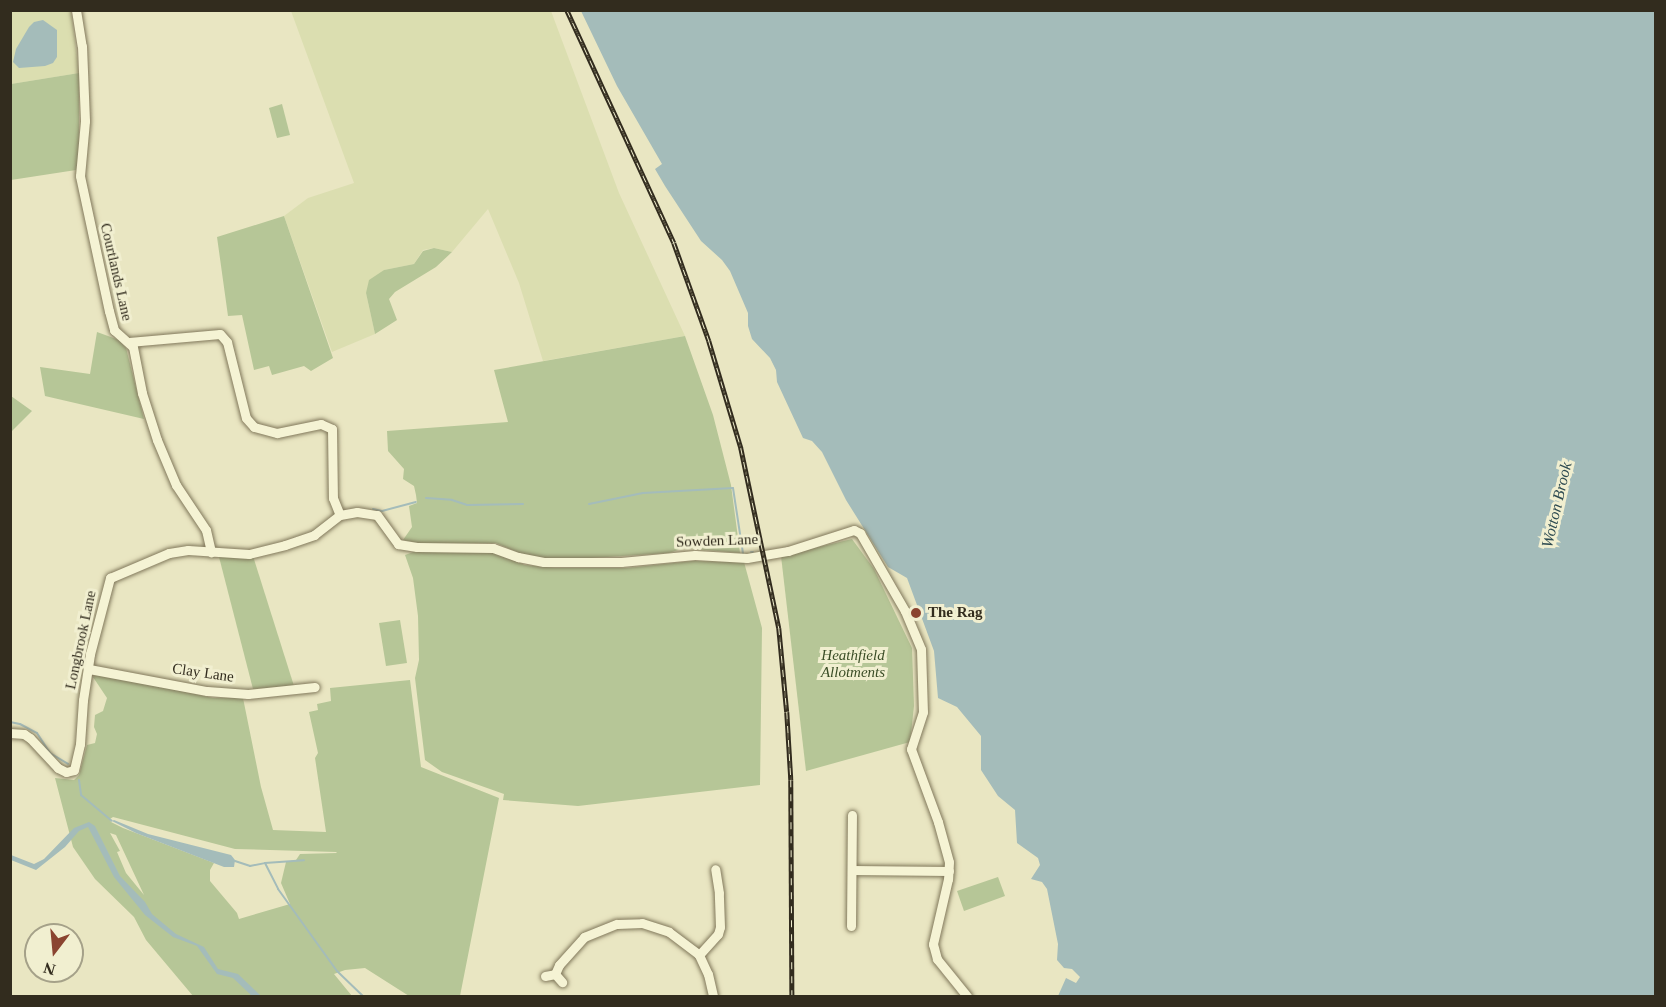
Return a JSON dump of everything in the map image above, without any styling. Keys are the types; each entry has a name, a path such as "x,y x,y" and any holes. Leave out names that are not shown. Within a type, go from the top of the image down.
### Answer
{"street":[{"name":"Courtlands Lane","path":"76,10 85,43 85,121 81,176 84,200 114,330 129,342 157,440 176,485 206,530 211,552"},
{"path":"129,342 220,334 227,342 246,417 254,427 271,432 321,424 332,429 333,498 340,515 314,535 285,546 249,554 211,552"},
{"name":"Sowden Lane","path":"340,515 357,512 373,513 398,544 417,547 493,548 518,557 544,562 621,562 695,555 747,558 809,546 846,531 860,533 904,611 921,649 922,712 912,750 938,822 949,871 933,934 934,951 967,996"},
{"name":"Longbrook Lane","path":"10,733 24,734 30,738 58,768 66,772 74,770 78,760 82,700 90,654 110,578 169,553 188,550 211,552"},
{"name":"Clay Lane","path":"89,669 207,691 248,694 315,687"},
{"path":"851,926 852,815"},
{"path":"699,955 718,934 721,920 724,893 715,869"},
{"path":"852,870 949,871"},
{"path":"555,974 559,965 584,937 617,924 642,923 660,928 679,938 699,955 708,974 713,996"},
{"path":"545,976 555,974"},
{"path":"555,974 562,982"}],"green space":[{"path":"11,11 71,11 79,73 11,84"},
{"path":"291,11 551,11 619,193 685,336 543,361 519,283 488,209 452,252 434,248 423,250 414,264 384,270 366,293 375,334 332,352 284,216 308,198 354,183"},
{"path":"79,73 79,158 76,170 11,180 11,84"},
{"path":"282,104 290,135 277,138 269,108"},
{"path":"284,216 333,358 311,371 304,366 272,375 269,366 254,370 242,315 228,316 217,237"},
{"path":"434,248 452,252 436,267 395,292 389,299 397,320 375,334 366,293 369,280 384,270 414,264 423,251"},
{"path":"97,332 119,340 126,348 144,419 45,396 40,367 90,374"},
{"path":"685,336 713,415 731,485 740,553 684,548 669,553 560,560 524,555 496,543 423,544 403,540 412,527 409,506 417,503 416,495 414,486 403,479 404,469 388,451 387,431 508,422 494,370"},
{"path":"11,396 32,411 11,432"},
{"name":"Heathfield Allotments","path":"852,539 874,569 912,648 914,706 910,742 806,771 781,556"},
{"path":"416,551 493,552 525,565 555,568 627,568 692,561 744,562 762,628 760,785 578,806 503,800 504,794 442,772 425,760 415,678 419,660 418,616 413,578 405,555"},
{"path":"253,556 294,686 253,689 219,557"},
{"path":"400,620 407,663 386,666 379,623"},
{"path":"99,673 213,698 243,698 261,787 273,830 326,832 315,758 318,753 309,712 318,710 317,704 331,701 330,688 410,680 421,767 499,798 460,996 409,996 365,968 345,970 334,974 352,996 193,996 146,940 134,917 95,879 73,847 55,778 74,780 79,775 87,745 95,743 97,734 94,727 95,715 103,711 107,698 93,677","holes":["113,817 235,849 337,853 300,854 296,860 286,862 281,883 290,904 239,919 237,913 210,881 210,870 214,863 123,828 111,822 110,819","110,833 116,835 144,895 126,873 117,852 120,851"]},
{"path":"998,877 1005,896 964,911 957,891"}],"water":[{"name":"Wotton Brook","path":"581,11 1655,11 1655,996 1058,996 1066,978 1076,983 1080,977 1072,969 1064,968 1057,960 1058,944 1047,889 1042,882 1031,879 1040,865 1038,858 1017,843 1015,810 998,796 981,770 981,736 957,707 938,698 934,651 907,578 888,567 846,500 822,452 812,441 803,438 777,382 776,370 770,358 752,339 748,326 748,313 730,271 722,260 701,241 655,169 662,164 617,86"},
{"path":"43,20 57,30 57,57 53,63 45,66 19,68 13,62 16,49 29,27 34,22"},
{"path":"112,821 148,834 231,855 235,860 234,867 224,867 136,833"},
{"path":"89,822 95,826 120,876 145,902 152,914 176,934 204,947 218,969 238,974 261,996 252,996 233,978 217,974 197,946 173,937 145,915 114,877 88,827 79,831 65,847 36,870 11,860 11,855 34,864 44,859 74,828"}],"waterway":[{"path":"589,504 643,493 733,488 743,553"},
{"path":"426,498 452,500 467,505 523,504"},
{"path":"373,509 382,511 416,502"},
{"path":"10,722 20,724 37,733 50,753 68,764"},
{"path":"79,780 81,795 112,821"},
{"path":"265,863 304,860"},
{"path":"235,861 250,866 265,863 278,889 337,971 363,996"}],"railway":[{"path":"567,10 674,243 709,341 741,448 779,628 787,712 791,780 792,996"}],"place":[{"name":"The Rag","path":"916,613"}]}
